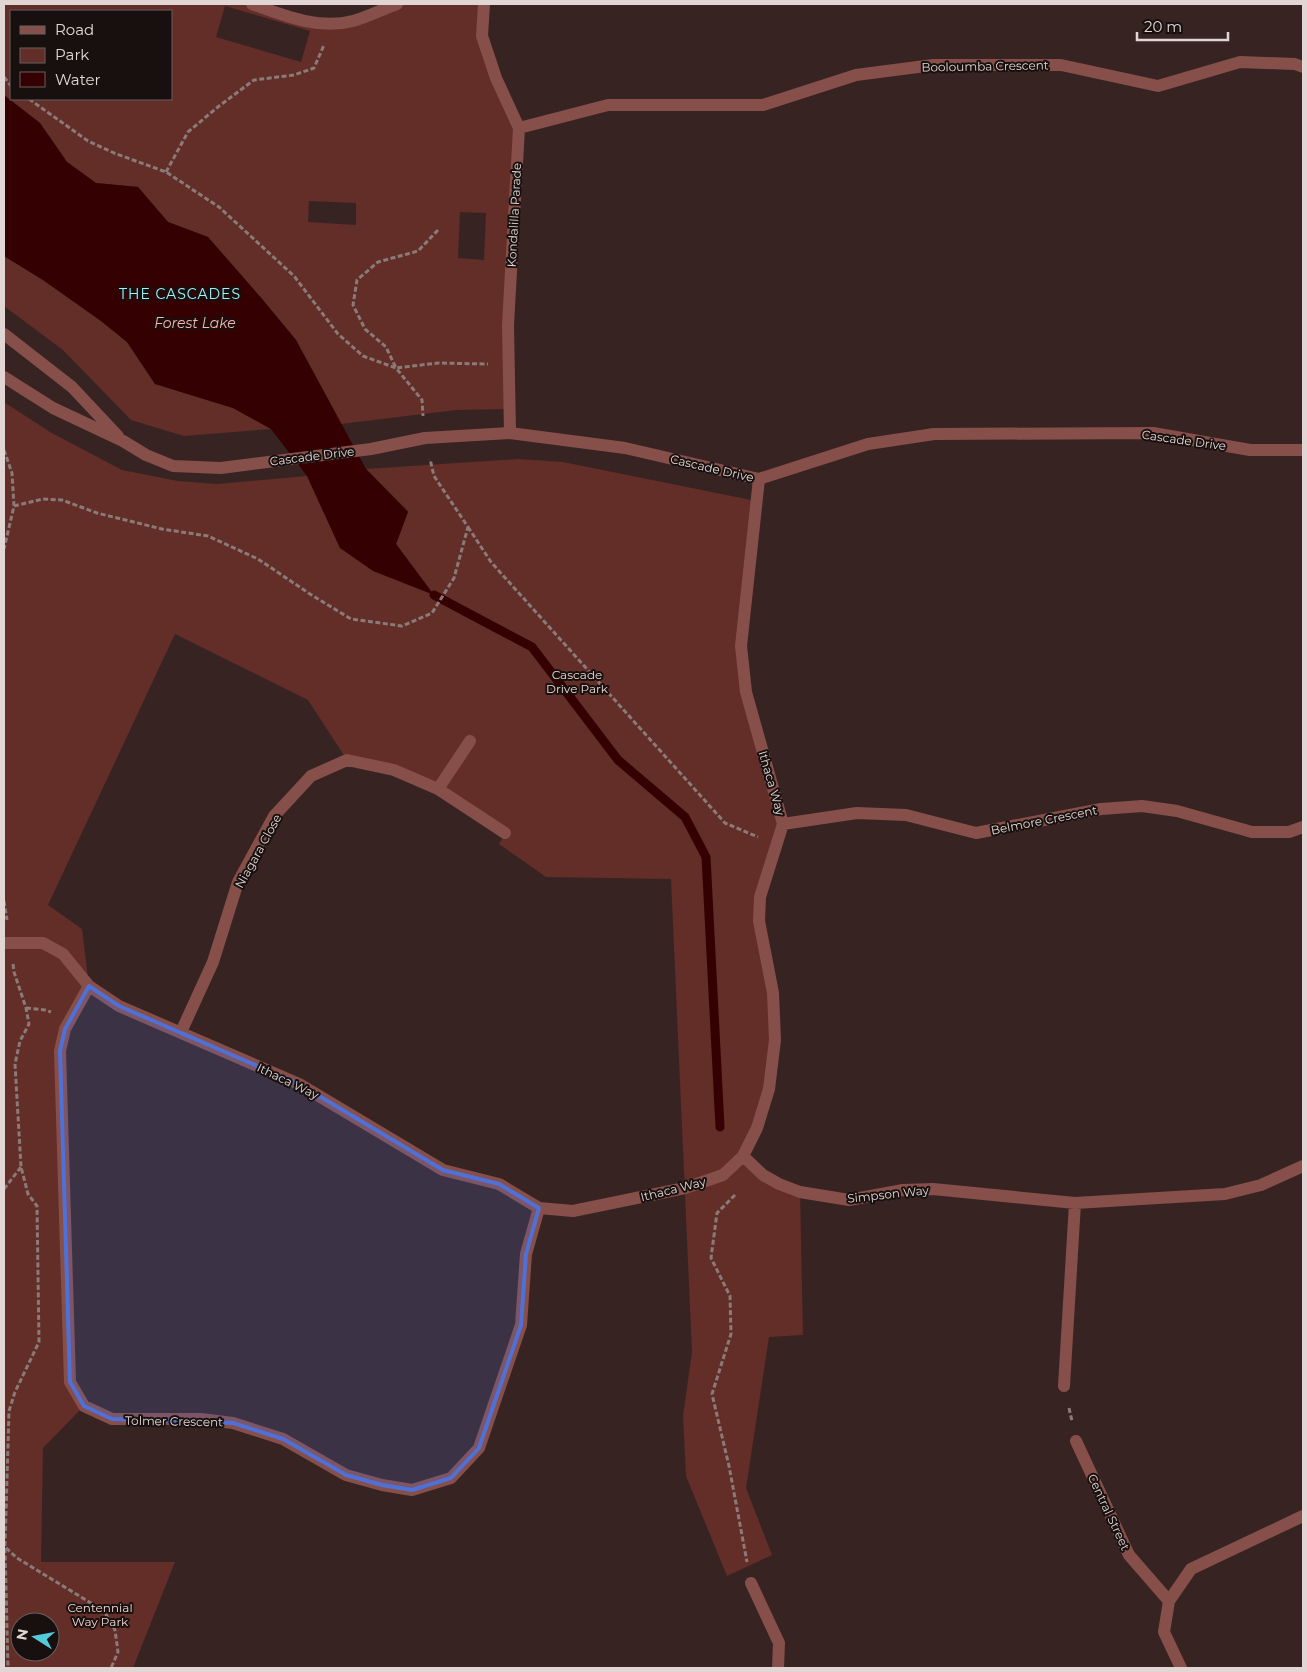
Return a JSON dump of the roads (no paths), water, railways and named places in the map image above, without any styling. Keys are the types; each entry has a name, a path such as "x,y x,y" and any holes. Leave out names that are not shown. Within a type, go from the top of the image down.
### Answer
{"street":[{"path":"252,4 294,19 326,25 353,21 397,4"},
{"name":"Kondalilla Parade","path":"484,4 482,36 496,78 519,128 508,325 510,433"},
{"name":"Booloumba Crescent","path":"519,128 608,105 763,104 856,75 933,65 1061,65 1158,86 1240,62 1303,66"},
{"name":"Cascade Drive","path":"5,338 72,387 123,441"},
{"name":"Cascade Drive","path":"4,377 53,408 123,441 146,455 173,466 221,468 372,449 425,438 510,433 625,448 759,479 868,444 934,434 1152,433 1250,450 1303,450"},
{"name":"Ithaca Way","path":"7,943 43,943 63,954 89,986 119,1006 299,1084 443,1170 499,1184 539,1208 572,1211 684,1188 723,1174 743,1156 757,1128 770,1089 776,1040 773,993 759,921 760,897 783,824 746,692 741,646 759,479"},
{"path":"438,789 470,741"},
{"name":"Niagara Close","path":"182,1032 213,962 238,882 274,816 311,776 347,760 394,770 438,789 505,833"},
{"name":"Belmore Crescent","path":"783,824 857,813 906,815 976,834 1101,809 1142,806 1177,811 1252,832 1289,832 1303,827"},
{"name":"Tolmer Crescent","path":"89,986 65,1029 60,1051 70,1382 84,1406 112,1419 233,1422 284,1439 346,1475 382,1485 412,1490 451,1478 479,1448 521,1325 526,1254 539,1208"},
{"name":"Simpson Way","path":"743,1156 763,1175 800,1192 849,1200 903,1190 933,1189 1075,1203 1225,1194 1261,1186 1303,1166"},
{"path":"1064,1386 1075,1203"},
{"name":"Central Street","path":"1076,1441 1130,1555 1169,1601"},
{"path":"1180,1668 1164,1632 1169,1601 1190,1568 1303,1516"},
{"path":"751,1583 779,1643 778,1668"}],"water":[{"name":"Forest Lake","path":"4,95 40,123 67,162 96,183 138,187 168,222 208,237 263,300 296,340 366,469 408,512 396,544 434,595 373,571 340,548 307,476 271,429 233,408 155,384 127,342 43,280 4,256"}],"waterway":[{"path":"434,595 532,647 618,760 685,817 706,857 720,1127"}],"district":[{"name":"THE CASCADES","path":"180,294"}],"park label":[{"name":"Cascade Drive Park","path":"577,681"},
{"name":"Centennial Way Park","path":"100,1614"}]}
